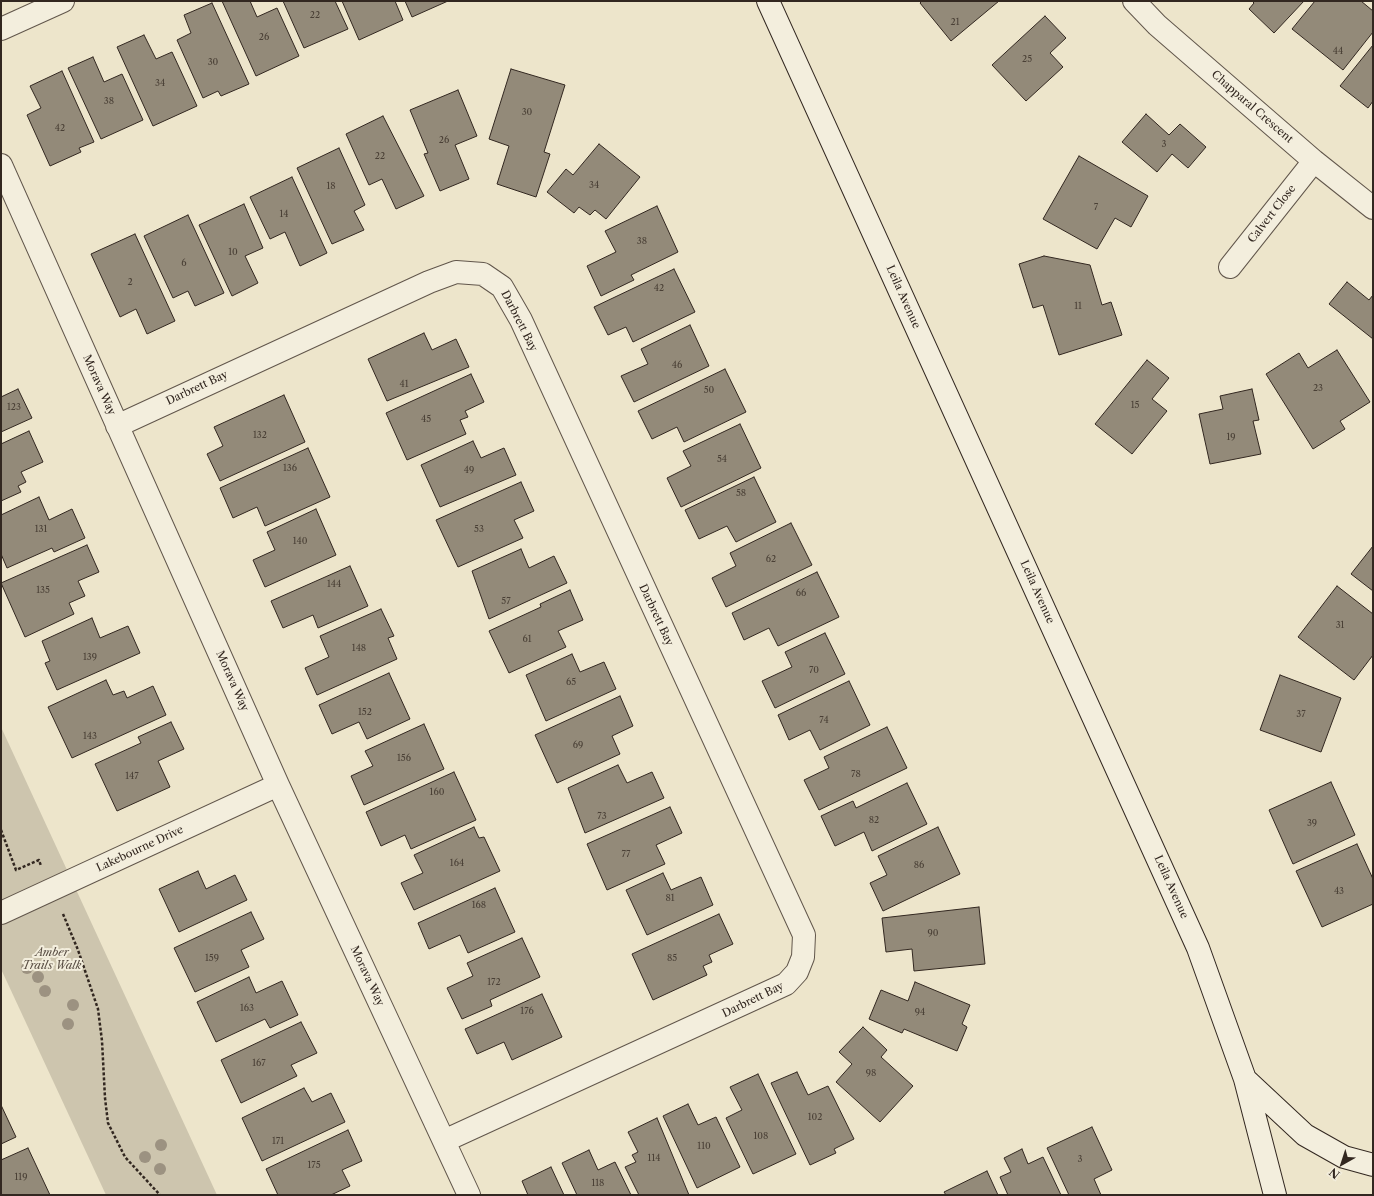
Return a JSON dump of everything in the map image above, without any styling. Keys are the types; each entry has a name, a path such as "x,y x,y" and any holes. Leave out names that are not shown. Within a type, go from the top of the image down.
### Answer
{"street":[{"path":"1,29 62,1"},
{"name":"Leila Avenue","path":"768,1 1198,948 1245,1080 1275,1195"},
{"name":"Chapparal Crescent","path":"1134,1 1157,25 1314,161 1373,208"},
{"name":"Calvert Close","path":"1230,267 1314,161"},
{"name":"Morava Way","path":"1,164 278,785 468,1195"},
{"name":"Darbrett Bay","path":"117,426 429,282 456,272 483,274 502,287 521,320 804,935 804,957 797,972 786,984 444,1141"},
{"name":"Lakebourne Drive","path":"1,913 278,785"},
{"path":"1245,1080 1305,1136 1344,1157 1373,1165"}],"path":[{"path":"1,830 16,870 39,860 78,950 98,1008 108,1123 125,1157 160,1195"}],"green space":[{"name":"Amber Trails Walk","path":"1,727 217,1195 106,1195 1,969"}],"building":[{"path":"222,1 250,1 257,17 277,8 299,56 256,76"},
{"path":"283,1 335,1 348,29 304,48"},
{"path":"342,1 395,1 403,20 359,40"},
{"path":"405,1 448,1 412,17"},
{"path":"922,1 999,1 951,41 920,3"},
{"path":"1252,1 1304,1 1274,33 1249,9 1254,3"},
{"path":"1315,1 1361,1 1373,11 1373,32 1343,70 1292,29"},
{"path":"212,3 249,84 221,96 218,91 203,98 177,40 191,33 184,15"},
{"path":"1045,16 1066,38 1050,53 1063,67 1026,101 992,65"},
{"path":"144,35 156,59 172,52 197,106 153,126 117,47"},
{"path":"1373,45 1373,101 1368,108 1340,86"},
{"path":"93,57 104,82 122,74 143,120 101,139 68,68"},
{"path":"511,69 565,85 544,152 550,154 536,197 497,184 509,146 489,139"},
{"path":"62,71 94,142 79,148 81,152 50,166 27,115 41,108 30,86"},
{"path":"458,90 477,136 455,145 469,179 440,191 424,154 428,153 410,110"},
{"path":"1146,114 1169,135 1180,124 1206,147 1188,168 1172,154 1157,172 1122,142"},
{"path":"383,116 424,196 396,209 382,179 369,185 346,134"},
{"path":"599,144 640,177 606,219 595,210 590,215 579,207 574,213 547,192 566,169 573,175"},
{"path":"339,148 365,205 354,211 364,230 332,244 297,168"},
{"path":"1079,156 1148,196 1131,227 1115,218 1097,249 1043,219"},
{"path":"292,177 327,253 300,266 285,232 270,239 250,197"},
{"path":"244,204 263,248 245,256 258,283 232,296 199,225"},
{"path":"657,206 678,252 631,275 634,280 601,296 587,266 616,252 605,231"},
{"path":"188,215 224,293 195,306 188,291 173,298 144,236"},
{"path":"135,234 175,321 147,334 136,309 120,317 91,254"},
{"path":"1044,256 1090,265 1102,305 1111,302 1122,335 1059,355 1043,305 1033,308 1019,264"},
{"path":"674,269 695,312 633,342 626,327 608,335 594,307"},
{"path":"1347,282 1369,300 1373,295 1373,339 1329,304"},
{"path":"690,325 709,366 634,402 621,376 648,364 641,349"},
{"path":"424,333 432,350 456,339 469,367 387,401 368,359"},
{"path":"1337,350 1370,402 1340,421 1345,429 1313,449 1266,374 1299,353 1308,368"},
{"path":"1147,360 1169,378 1152,399 1167,411 1132,454 1095,424"},
{"path":"725,369 746,412 684,442 677,427 652,439 638,411"},
{"path":"471,374 484,402 465,411 468,417 460,420 466,434 407,460 386,413"},
{"path":"18,389 32,418 1,432 1,397"},
{"path":"1252,389 1259,420 1253,421 1261,454 1210,464 1199,414 1223,409 1220,396"},
{"path":"284,395 305,442 220,481 207,454 223,446 214,427"},
{"path":"740,424 761,468 681,507 667,478 691,466 683,451"},
{"path":"29,431 43,462 21,472 26,482 18,486 21,492 1,501 1,444"},
{"path":"473,441 481,458 504,448 516,475 440,507 421,465"},
{"path":"308,448 330,497 265,526 257,507 233,518 220,488"},
{"path":"754,477 776,522 736,542 727,526 699,539 685,510"},
{"path":"521,482 534,511 514,520 523,538 458,567 436,520"},
{"path":"39,497 49,520 72,509 85,538 54,552 52,548 7,568 1,554 1,515"},
{"path":"316,509 336,555 265,587 253,560 275,550 267,532"},
{"path":"791,523 812,565 726,607 712,578 736,566 730,553"},
{"path":"87,545 99,572 78,581 85,596 69,603 74,614 25,637 1,583"},
{"path":"1373,546 1373,591 1351,574"},
{"path":"521,549 529,568 554,556 567,583 489,619 472,571"},
{"path":"350,566 368,606 318,628 313,615 283,628 271,601"},
{"path":"817,572 839,617 778,646 769,628 744,640 732,613"},
{"path":"1337,586 1373,614 1373,655 1354,680 1298,637"},
{"path":"570,590 583,620 558,631 566,647 509,673 489,631 541,607 540,604"},
{"path":"381,609 394,636 388,638 397,659 317,695 305,668 329,657 320,636"},
{"path":"92,618 100,638 128,626 140,653 57,690 45,663 50,661 42,641"},
{"path":"825,633 845,674 775,708 762,681 792,667 785,652"},
{"path":"572,654 580,672 604,662 616,689 546,721 526,675"},
{"path":"389,673 410,719 367,739 359,722 332,734 319,705"},
{"path":"1280,675 1341,698 1321,752 1260,730"},
{"path":"106,680 113,695 124,691 127,698 153,686 166,715 72,758 48,707"},
{"path":"849,681 870,725 820,750 810,730 789,740 778,715"},
{"path":"620,696 633,726 612,736 620,754 557,783 535,735"},
{"path":"171,722 184,749 158,761 170,787 117,811 95,764 141,743 138,737"},
{"path":"424,724 444,769 364,805 351,776 373,766 365,751"},
{"path":"887,727 907,768 819,810 804,780 829,768 824,757"},
{"path":"618,765 627,783 652,772 664,798 585,833 568,788"},
{"path":"454,772 476,820 411,849 405,835 381,846 366,812"},
{"path":"1331,782 1355,835 1293,864 1269,810"},
{"path":"907,783 927,824 872,851 864,832 835,846 821,816 853,801 856,808"},
{"path":"670,807 682,833 656,845 665,864 607,890 587,844"},
{"path":"474,827 479,838 484,837 500,871 414,910 401,883 423,873 414,855"},
{"path":"938,827 960,874 883,911 870,883 887,875 878,856"},
{"path":"1357,844 1373,879 1373,904 1322,927 1296,871"},
{"path":"198,871 206,889 235,875 247,900 179,932 159,889"},
{"path":"663,873 671,890 701,877 713,905 647,935 626,890"},
{"path":"495,888 515,932 468,953 460,935 429,949 418,923"},
{"path":"979,907 985,964 914,971 912,949 886,952 882,918"},
{"path":"251,912 264,939 241,950 249,967 195,992 174,948"},
{"path":"719,914 733,944 709,955 712,962 703,966 707,975 653,1000 632,954"},
{"path":"522,938 540,977 490,1000 492,1006 462,1019 447,988 473,976 467,963"},
{"path":"249,977 256,993 282,981 298,1015 270,1028 265,1019 216,1042 197,1002"},
{"path":"915,982 970,1005 962,1024 967,1027 957,1051 904,1029 902,1033 869,1019 881,990 908,1001"},
{"path":"542,994 562,1037 512,1060 504,1042 477,1054 465,1029"},
{"path":"301,1022 317,1053 291,1065 297,1076 241,1103 221,1060"},
{"path":"863,1027 887,1050 881,1057 913,1086 880,1122 836,1082 852,1064 839,1052"},
{"path":"797,1072 808,1095 828,1086 854,1139 834,1149 836,1153 810,1165 771,1083"},
{"path":"758,1074 796,1154 753,1174 726,1118 742,1110 730,1087"},
{"path":"304,1088 312,1102 331,1093 345,1122 262,1161 242,1118"},
{"path":"688,1104 698,1125 716,1117 740,1167 697,1188 663,1116"},
{"path":"1,1105 16,1137 1,1144"},
{"path":"657,1118 689,1195 639,1195 625,1167 636,1162 632,1155 638,1152 628,1132"},
{"path":"1092,1127 1112,1170 1094,1179 1101,1195 1069,1195 1047,1148"},
{"path":"348,1130 362,1161 342,1170 350,1186 331,1195 278,1195 266,1169"},
{"path":"28,1148 50,1195 1,1195 1,1160"},
{"path":"1022,1149 1028,1164 1043,1157 1061,1195 1008,1195 1000,1177 1011,1172 1004,1158"},
{"path":"589,1150 598,1170 615,1162 631,1195 577,1195 562,1163"},
{"path":"551,1167 564,1195 528,1195 522,1181"},
{"path":"987,1171 998,1195 946,1195 944,1192"}]}
